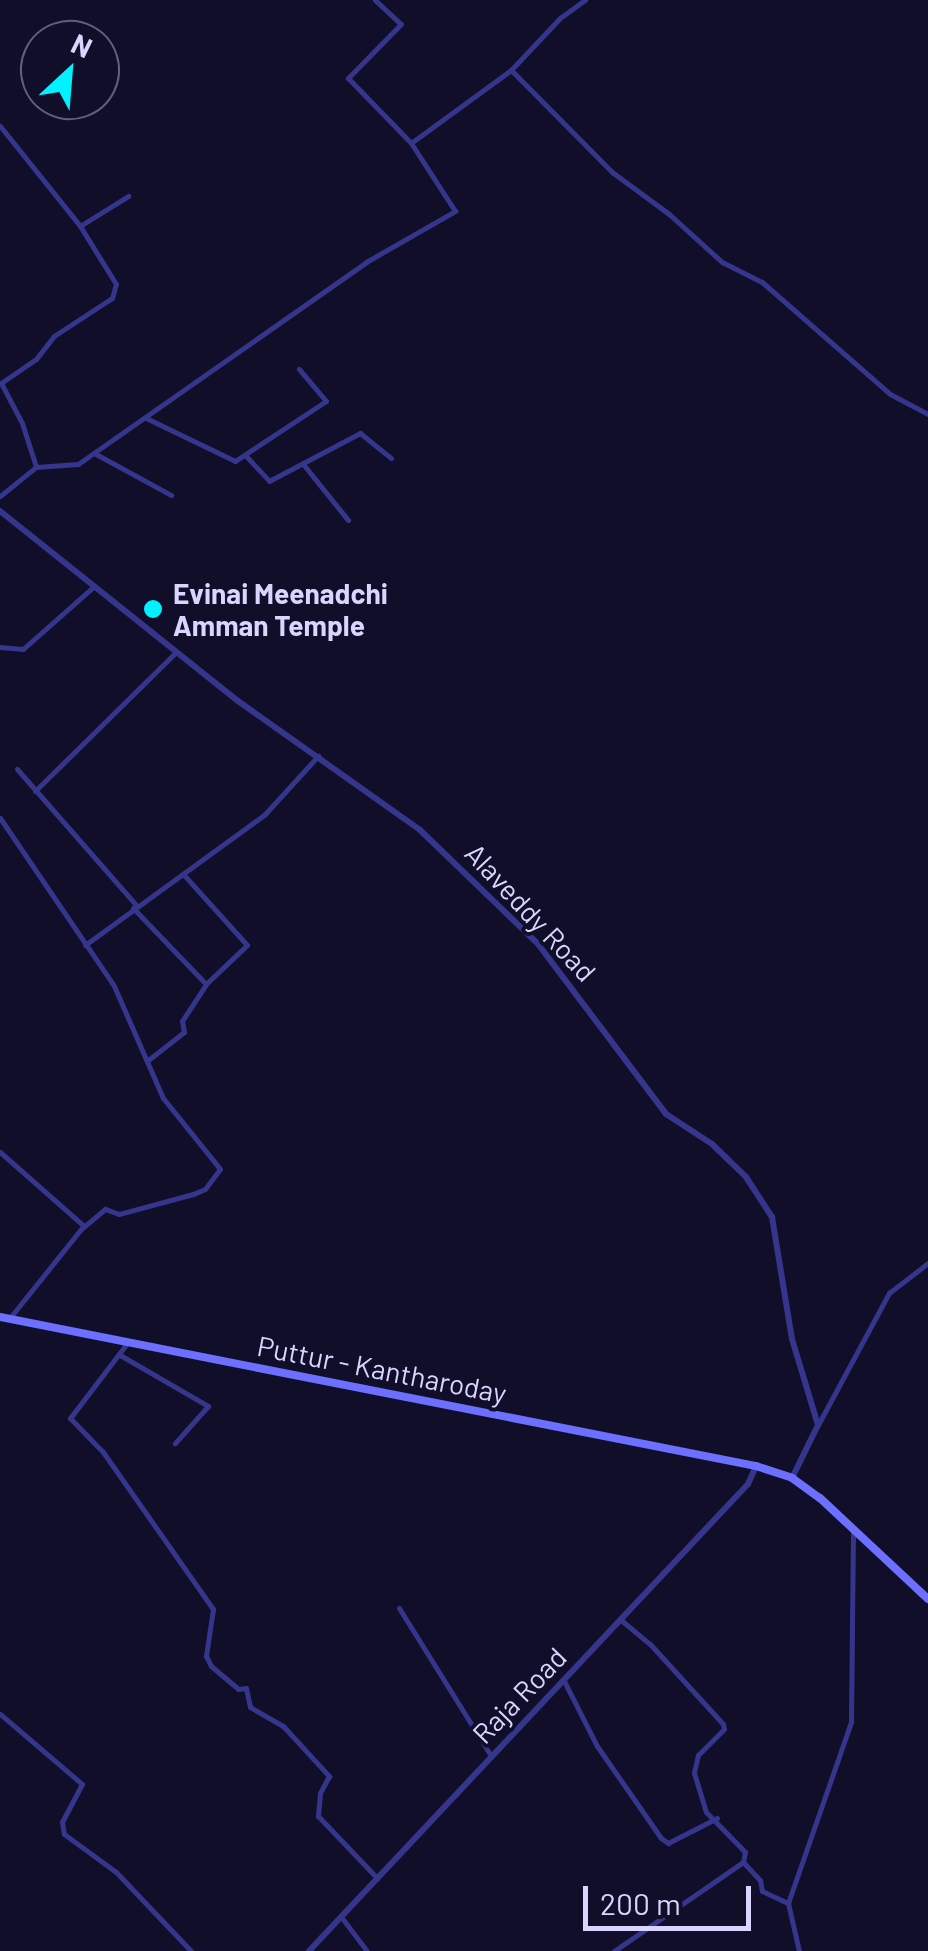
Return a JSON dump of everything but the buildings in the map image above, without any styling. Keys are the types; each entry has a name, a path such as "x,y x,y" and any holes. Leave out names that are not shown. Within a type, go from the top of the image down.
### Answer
{"main road":[{"name":"Puttur - Kantharoday","path":"4,1318 756,1466 792,1478 853,1526 928,1599"}],"street":[{"path":"0,496 36,467 78,464 366,262 455,211 411,143 348,78 401,24 374,0"},
{"path":"411,143 511,70 560,18 585,0"},
{"path":"511,70 612,172 670,214 722,262 752,274 890,394 928,414"},
{"path":"0,126 80,226 116,290 112,298 54,336 36,359 1,383 22,423 36,467"},
{"path":"80,226 128,196"},
{"path":"146,418 228,460 246,456 326,401 300,369"},
{"path":"246,456 270,481 360,433 391,458"},
{"path":"94,453 171,495"},
{"path":"302,464 348,520"},
{"name":"Alaveddy Road","path":"0,511 174,652 420,830 538,944 666,1114 712,1144 765,1201 792,1338 818,1425"},
{"path":"0,647 23,649 92,588"},
{"path":"35,791 174,652"},
{"path":"85,944 265,814 319,755"},
{"path":"17,769 205,983"},
{"path":"0,818 114,986 162,1098 220,1170 218,1176 193,1194 119,1214 106,1209 84,1226 4,1318"},
{"path":"147,1061 184,1032 182,1020 206,984 247,945 183,874"},
{"path":"0,1152 84,1226"},
{"path":"792,1478 889,1293 928,1263"},
{"path":"128,1342 70,1418 103,1452 213,1609 206,1656 211,1666 238,1688 246,1688 250,1707 284,1727 329,1776 320,1793 318,1816 377,1878"},
{"path":"120,1355 208,1406 175,1443"},
{"name":"Raja Road","path":"309,1951 748,1484 756,1466"},
{"path":"799,1951 788,1902 850,1722 853,1526"},
{"path":"399,1608 491,1756"},
{"path":"614,1951 743,1862 745,1852 717,1818 706,1812 694,1773 698,1755 724,1729 722,1724 650,1644 621,1620"},
{"path":"564,1681 597,1746 668,1844 717,1818"},
{"path":"0,1714 82,1784 62,1822 64,1834 116,1872 191,1951"},
{"path":"743,1862 760,1880 762,1891 788,1902"},
{"path":"341,1916 368,1951"}],"place":[{"name":"Evinai Meenadchi Amman Temple","path":"153,609"}]}
